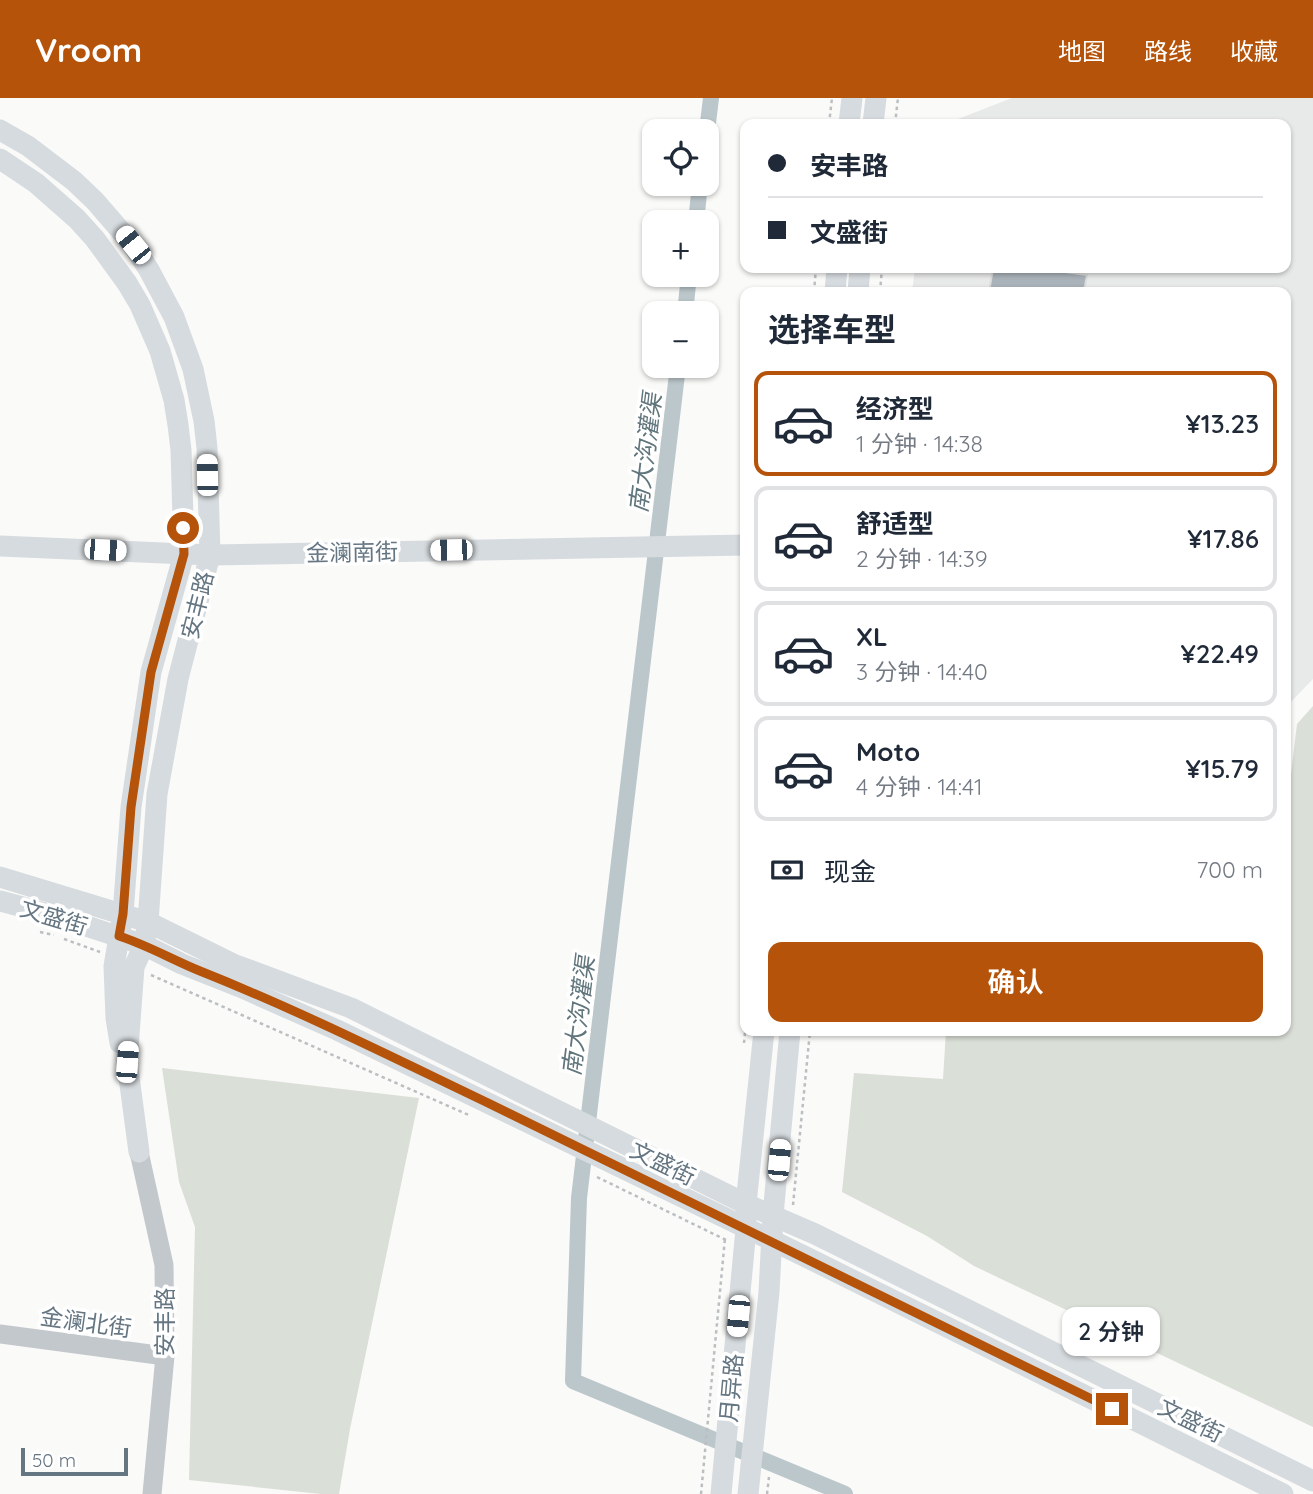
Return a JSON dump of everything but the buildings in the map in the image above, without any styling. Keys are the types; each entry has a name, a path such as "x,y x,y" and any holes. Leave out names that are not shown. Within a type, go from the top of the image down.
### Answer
{"main road":[{"path":"850,119 852,98"},
{"path":"874,119 876,98"},
{"name":"安丰路","path":"0,130 52,163 95,201 133,245 162,293 184,343 199,395 207,448 210,555 178,679 157,794 144,945"},
{"name":"安丰路","path":"0,159 57,200 95,239 127,283 150,328 168,376 178,425 184,554 151,672 131,807 123,914 123,953 114,967 116,1018 139,1152"},
{"name":"金澜南街","path":"0,546 210,555 740,545"},
{"name":"文盛街","path":"0,877 148,922 233,964 351,1008 1313,1481"},
{"name":"文盛街","path":"0,901 123,953 144,945 337,1030 746,1228 1283,1494"},
{"name":"月异路","path":"721,1494 724,1357 746,1228 746,1204 763,1036"},
{"name":"月异路","path":"748,1494 773,1242 790,1036"}],"street":[{"name":"安丰路","path":"139,1152 164,1265 165,1356 152,1494"},
{"name":"金澜北街","path":"0,1335 165,1356"}],"path":[{"path":"830,119 832,98"},
{"path":"896,119 898,98"},
{"name":"文盛街","path":"34,930 123,953 470,1115"},
{"name":"月异路","path":"701,1494 724,1357"}],"shaded area":[{"path":"1012,98 1313,98 1313,679 1291,702 1291,287 913,287 914,273 1291,273 1291,119 958,119"},
{"path":"1313,706 1313,1427 974,1266 927,1236 842,1192 854,1073 943,1079 946,1036 1291,1036 1291,774 1297,724"},
{"path":"162,1068 419,1098 339,1494 189,1480 195,1227 179,1182"}],"waterway":[{"name":"南大沟灌渠","path":"708,119 711,98"},
{"name":"南大沟灌渠","path":"697,210 699,196"},
{"name":"南大沟灌渠","path":"686,301 688,287"},
{"name":"南大沟灌渠","path":"677,378 579,1198 573,1381 845,1494"}],"route":[{"path":"183,528 184,554 151,672 131,807 119,936 337,1030 804,1256 1112,1409"}]}
